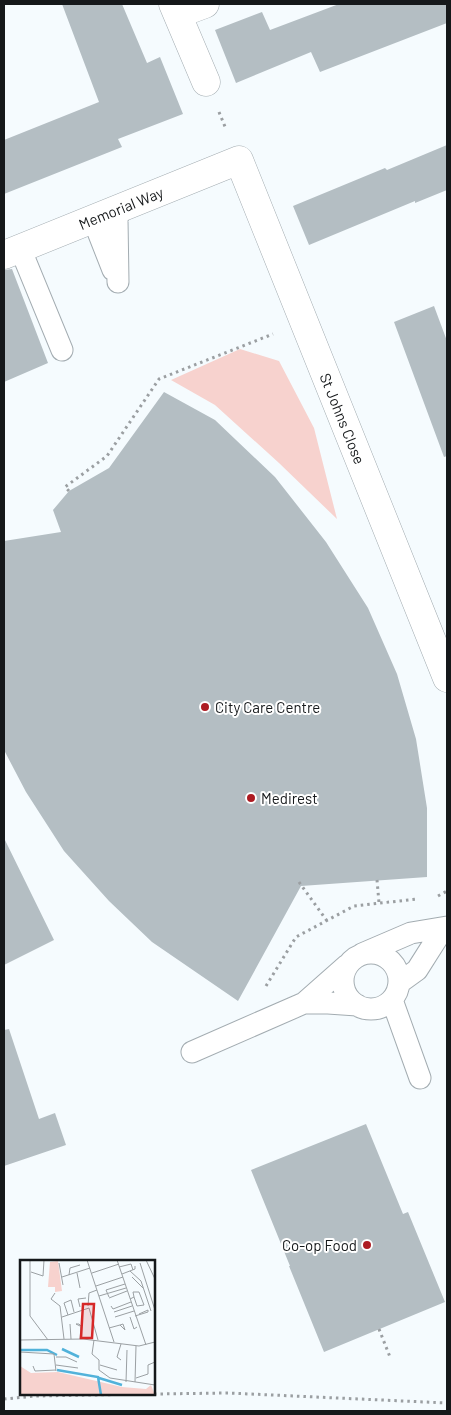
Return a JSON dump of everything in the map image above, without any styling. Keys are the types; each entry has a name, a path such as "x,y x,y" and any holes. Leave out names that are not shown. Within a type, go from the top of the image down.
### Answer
{"street":[{"path":"204,4 175,9 206,82"},
{"name":"Memorial Way","path":"12,251 239,160"},
{"name":"St Johns Close","path":"239,160 447,678"}],"lane":[{"path":"94,219 118,282 117,219 121,208"},
{"path":"12,251 62,350"},
{"path":"192,1052 304,1003 354,960 411,933 445,928"},
{"path":"304,1003 381,999 417,970 445,928"},
{"path":"370,953 380,954 388,958 394,965 398,974 381,999 350,1000 345,992 343,983 344,974 354,960 370,953"}],"path":[{"path":"206,82 239,160"},
{"path":"69,491 66,487 107,456 159,379 304,322"},
{"path":"377,880 379,903"},
{"path":"299,882 327,921"},
{"path":"436,897 447,891"},
{"path":"263,992 296,937 354,906 418,899"},
{"path":"379,1329 390,1357"},
{"path":"155,1394 228,1393 447,1403"},
{"path":"4,1399 36,1396 91,1395"}],"shaded area":[{"path":"240,349 279,361 314,428 337,519 215,405 171,380"}],"building":[{"path":"62,4 122,4 147,63 160,57 183,114 118,139 122,147 4,194 4,140 99,102"},
{"path":"339,4 447,4 447,23 320,72 311,52 236,83 215,30 262,12 270,30"},
{"path":"447,145 447,190 415,203 415,201 309,245 293,206"},
{"path":"12,269 48,363 4,382 4,270"},
{"path":"434,306 447,341 447,456 444,457 394,322"},
{"name":"City Care Centre","path":"164,392 215,420 275,477 326,542 368,608 397,674 416,739 427,808 427,877 301,886 238,1001 152,942 109,901 64,851 26,792 4,750 4,541 61,532 53,510 69,491 109,468"},
{"path":"4,838 54,940 4,965"},
{"path":"9,1029 39,1119 55,1113 66,1145 4,1166 4,1030"},
{"name":"Co-op Food","path":"366,1124 403,1214 408,1212 445,1302 324,1352 251,1170"}],"place":[{"name":"City Care Centre","path":"205,707"},
{"name":"Medirest","path":"251,798"},
{"name":"Co-op Food","path":"367,1245"}]}
